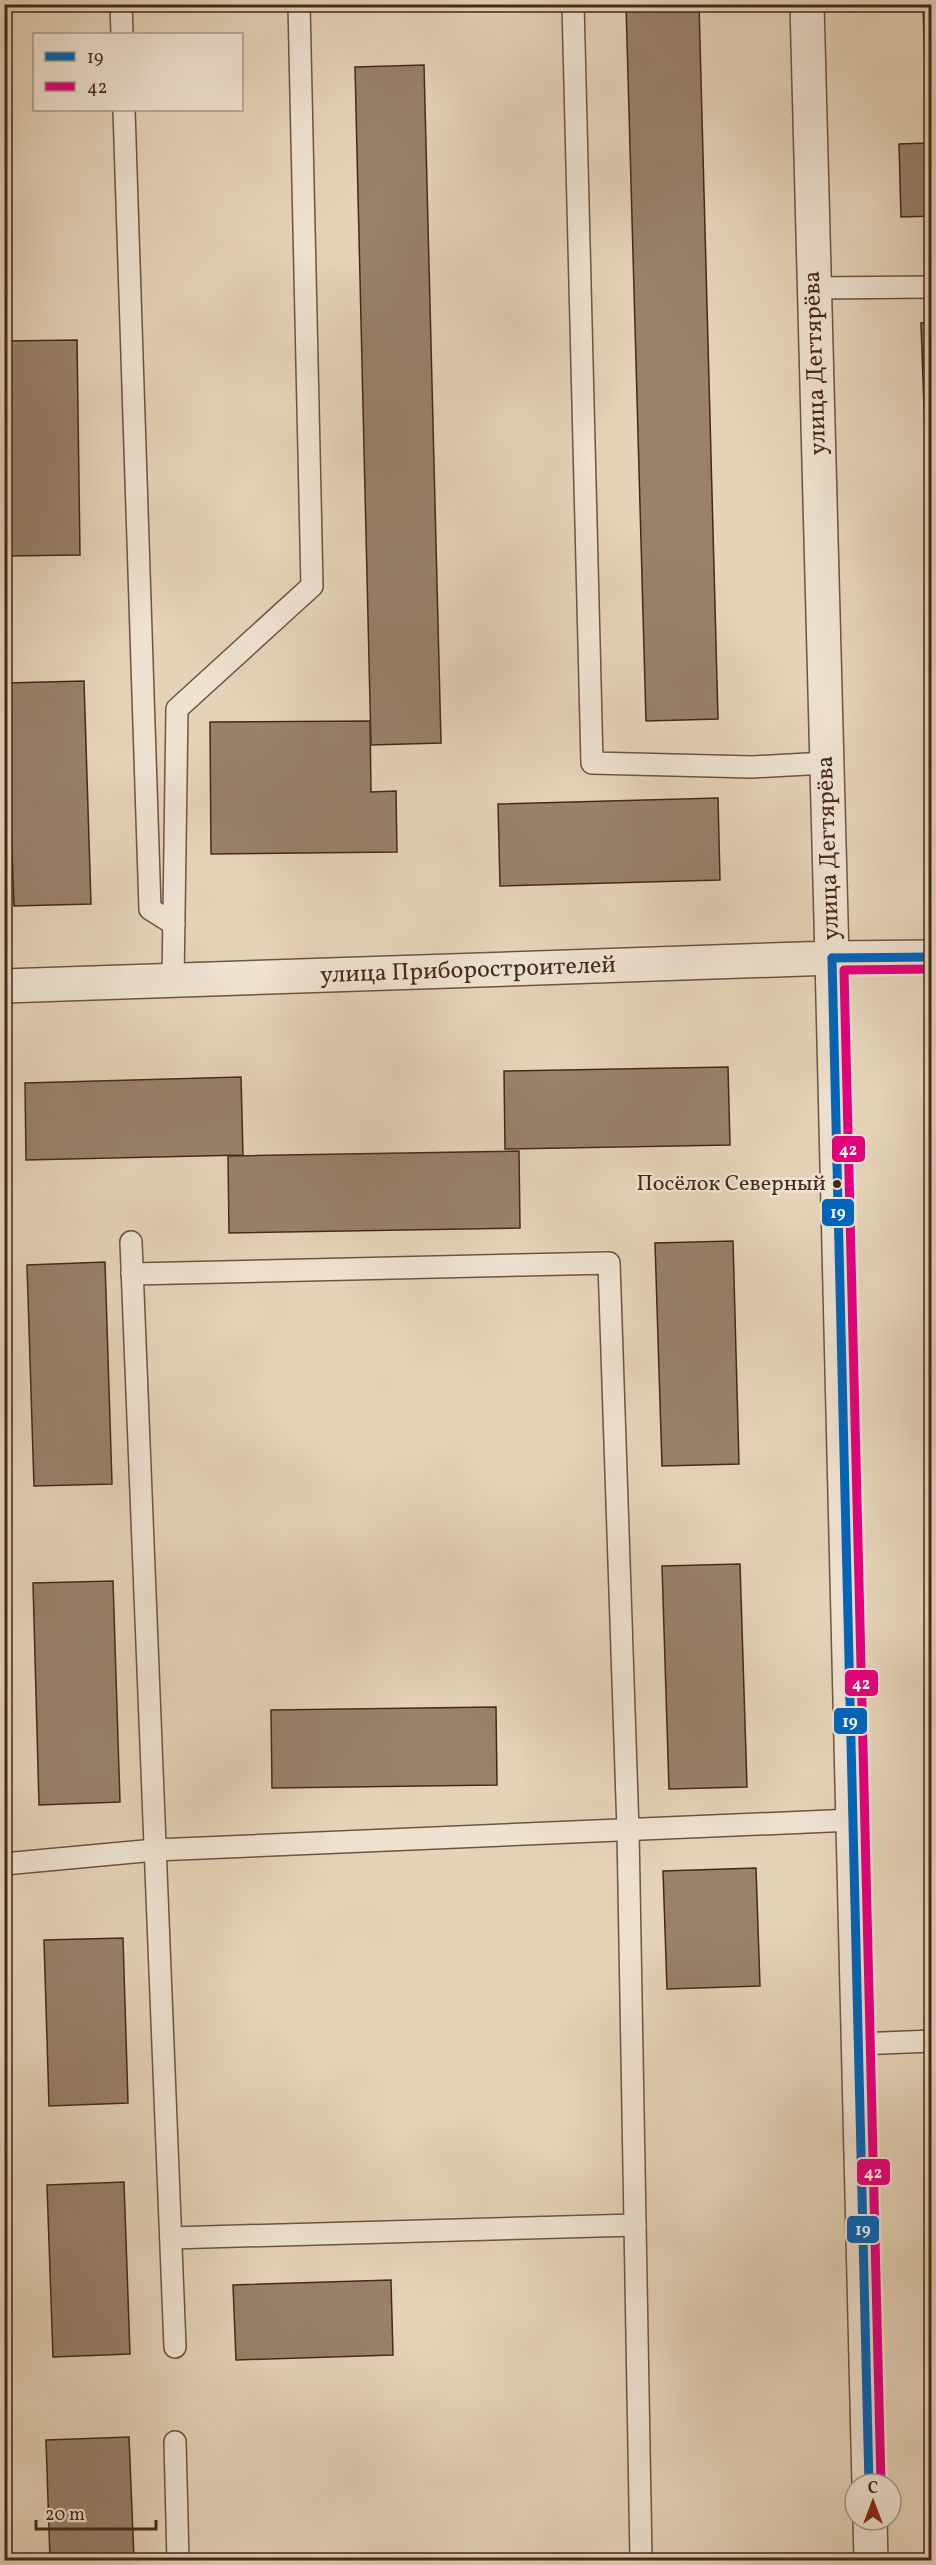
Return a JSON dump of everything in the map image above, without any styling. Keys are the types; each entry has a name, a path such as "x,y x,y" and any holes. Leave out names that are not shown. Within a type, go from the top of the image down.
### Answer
{"street":[{"name":"улица Дегтярёва","path":"807,4 869,2472"},
{"name":"улица Приборостроителей","path":"4,986 832,958 932,957"},
{"path":"870,2532 871,2560"}],"lane":[{"path":"121,4 122,33"},
{"path":"173,981 177,709 312,586 298,4"},
{"path":"573,4 592,763 752,766 826,763"},
{"path":"124,111 150,909 174,924"},
{"path":"814,288 932,287"},
{"path":"131,1242 175,2347"},
{"path":"132,1274 609,1263 628,1830 641,2560"},
{"path":"4,1864 155,1850 853,1820"},
{"path":"858,2044 932,2041"},
{"path":"171,2238 635,2225"},
{"path":"175,2442 178,2560"}],"building":[{"path":"626,4 699,4 718,719 646,721"},
{"path":"923,4 932,4 932,143 927,143"},
{"path":"424,65 441,743 371,745 355,67"},
{"path":"932,143 932,216 901,217 899,144"},
{"path":"932,322 932,550 929,550 921,323"},
{"path":"77,340 80,555 4,556 4,341"},
{"path":"84,681 91,904 14,906 6,683"},
{"path":"370,721 371,792 396,791 397,852 211,854 210,722"},
{"path":"718,798 720,880 500,886 498,804"},
{"path":"728,1067 730,1145 505,1149 504,1071"},
{"path":"241,1077 243,1155 26,1160 25,1083"},
{"path":"519,1151 520,1228 229,1233 228,1156"},
{"path":"733,1241 739,1464 662,1466 655,1243"},
{"path":"105,1262 112,1484 34,1486 27,1265"},
{"path":"740,1564 747,1787 669,1789 662,1566"},
{"path":"113,1581 120,1802 39,1805 33,1583"},
{"path":"496,1707 497,1785 272,1788 271,1710"},
{"path":"756,1868 760,1986 667,1989 663,1871"},
{"path":"123,1938 128,2103 49,2106 44,1940"},
{"path":"124,2182 130,2354 53,2357 47,2185"},
{"path":"391,2280 393,2355 236,2360 233,2285"},
{"path":"129,2437 134,2560 50,2560 46,2440"}],"transit line":[{"name":"19","path":"832,958 932,957"},
{"name":"19","path":"832,958 869,2472"},
{"name":"42","path":"881,2472 844,970 932,969"}],"place":[{"name":"Посёлок Северный","path":"837,1184"}]}
